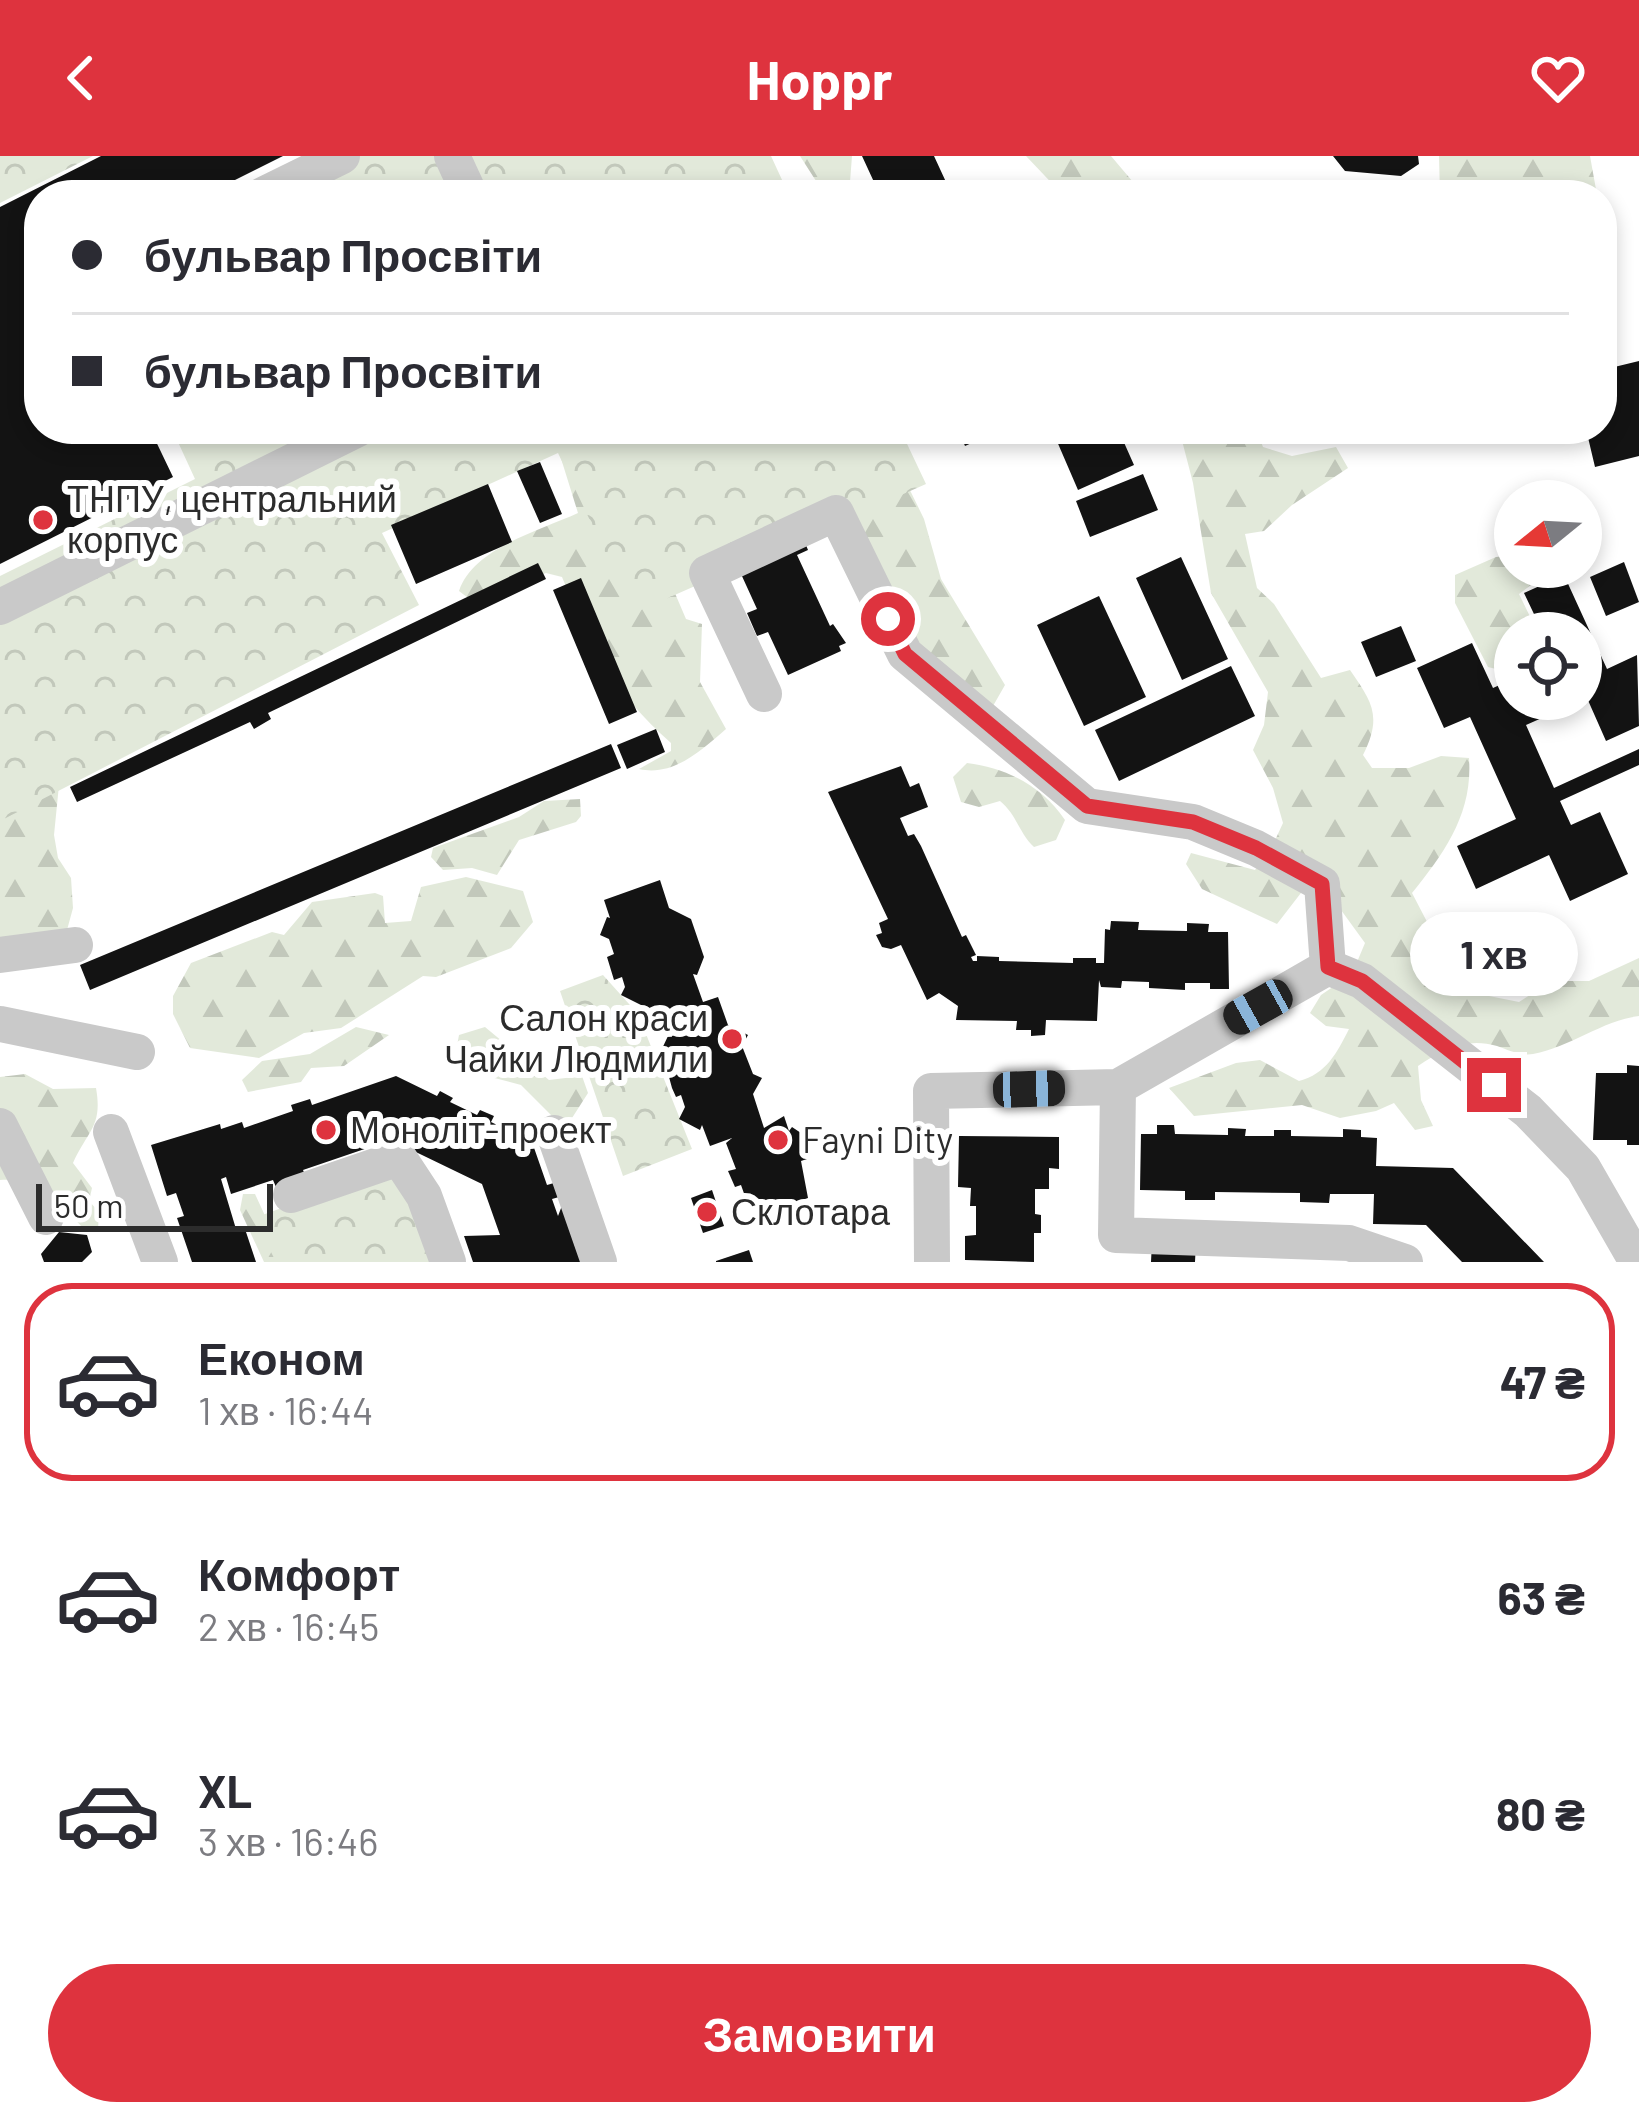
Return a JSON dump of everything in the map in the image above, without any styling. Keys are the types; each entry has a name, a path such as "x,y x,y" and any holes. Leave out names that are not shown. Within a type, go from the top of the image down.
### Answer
{"street":[{"path":"293,180 342,156"},
{"path":"0,607 328,444"},
{"path":"764,694 706,573 836,513 905,654 1087,806 1193,822 1256,848 1322,884 1328,967"},
{"path":"0,955 75,945"},
{"path":"932,1262 932,1091 1118,1087 1328,967"},
{"path":"1328,967 1362,981 1528,1111 1583,1168 1637,1262"},
{"path":"0,1024 137,1052"},
{"path":"1118,1087 1115,1235 1349,1243 1405,1262"},
{"path":"0,1126 46,1217"},
{"path":"111,1132 160,1262"},
{"path":"554,1132 599,1262"},
{"path":"291,1195 399,1158 424,1196 448,1262"}],"green space":[{"path":"0,156 93,156 46,180 24,180 24,191 0,203"},
{"path":"325,156 771,156 782,180 276,180"},
{"path":"800,156 852,156 850,180 815,180"},
{"path":"1026,156 1111,156 1131,180 1049,180"},
{"path":"1439,156 1590,156 1594,180 1440,180"},
{"path":"179,444 907,444 926,484 634,613 558,453 382,533 419,605 0,821 0,576 195,479"},
{"path":"1183,444 1262,444 1292,456 1336,447 1348,468 1292,505 1264,531 1245,534 1257,588 1274,604 1321,678 1350,670 1364,692 1373,720 1363,755 1372,768 1409,768 1441,756 1469,758 1466,797 1454,831 1412,893 1448,962 1479,994 1519,1002 1552,981 1589,981 1639,958 1639,1016 1533,1054 1476,1043 1437,1054 1418,1066 1421,1100 1433,1126 1415,1130 1394,1103 1340,1118 1302,1105 1194,1116 1169,1088 1236,1063 1260,1060 1299,1081 1324,1068 1349,1029 1326,1026 1310,1013 1321,995 1352,974 1365,943 1333,899 1304,889 1277,924 1202,889 1186,864 1191,853 1255,870 1283,823 1273,788 1253,750 1264,725 1268,692 1211,593"},
{"path":"559,452 671,584 686,619 702,624 700,682 726,729 697,753 664,769 639,769 671,751 671,743 633,705 606,667 562,577 546,573 472,601 459,591 478,563 493,552 578,513"},
{"path":"905,480 924,519 941,579 1005,685 993,706 926,659 856,552 811,528"},
{"path":"1494,558 1494,588 1527,588 1519,594 1528,612 1494,612 1494,668 1488,667 1455,603 1455,575"},
{"path":"0,625 59,785 54,835 58,858 71,878 73,908 67,930 0,962"},
{"path":"967,763 1010,774 1046,797 1065,820 1056,840 1034,847 1000,801 979,807 961,802 953,777"},
{"path":"580,799 581,816 576,822 519,840 497,875 472,868 443,870 431,857 433,848 519,817 544,801"},
{"path":"466,877 523,891 533,922 511,948 436,977 423,976 341,1028 304,1033 259,1058 190,1048 173,1014 173,996 191,963 272,932 284,935 312,902 375,893 383,896 385,923 411,921 421,887"},
{"path":"603,975 638,1014 692,1149 623,1176 560,991"},
{"path":"356,1027 389,1035 344,1066 311,1068 301,1082 248,1092 242,1080 262,1061 310,1054"},
{"path":"485,1027 549,1080 582,1076 588,1093 565,1129 521,1085 479,1074 472,1058 456,1051 459,1035"},
{"path":"25,1074 53,1089 96,1088 95,1120 73,1163 92,1188 89,1201 99,1212 98,1230 85,1230 37,1187 0,1180 0,1077"},
{"path":"395,1167 438,1262 276,1262 254,1218"},
{"path":"243,1194 255,1194 273,1233 330,1262 264,1262 240,1210"}],"building":[{"path":"101,156 283,156 235,180 53,180"},
{"path":"862,156 934,156 945,180 873,180"},
{"path":"1333,156 1418,156 1419,164 1401,176 1345,171"},
{"path":"24,195 24,444 157,444 173,477 0,564 0,207"},
{"path":"1639,361 1639,456 1595,467 1590,444 1617,444 1617,366"},
{"path":"1058,444 1125,444 1134,465 1078,490"},
{"path":"540,462 562,514 540,523 517,471"},
{"path":"1143,474 1158,510 1090,537 1076,501"},
{"path":"488,484 512,542 416,584 391,525"},
{"path":"801,533 808,550 797,555 830,626 846,643 839,646 841,651 788,675 768,632 757,636 747,613 757,609 736,563"},
{"path":"1181,557 1228,659 1182,680 1136,578"},
{"path":"1624,562 1639,602 1606,616 1595,588 1602,588 1602,572"},
{"path":"538,563 546,579 268,713 271,719 254,729 250,722 77,802 70,787"},
{"path":"581,578 637,712 609,724 553,590"},
{"path":"1535,588 1570,588 1581,612 1533,612 1524,593"},
{"path":"1099,596 1146,697 1084,726 1037,625"},
{"path":"1401,626 1416,661 1376,677 1361,642"},
{"path":"1472,643 1493,688 1494,720 1537,720 1526,725 1554,788 1639,749 1639,765 1560,801 1571,825 1600,812 1628,874 1570,901 1549,855 1476,889 1457,846 1516,819 1470,717 1444,728 1417,668"},
{"path":"1637,655 1639,726 1606,741 1597,720 1602,720 1602,658 1607,669"},
{"path":"1231,666 1255,716 1119,781 1095,730"},
{"path":"656,729 665,752 627,769 617,745"},
{"path":"611,744 621,768 90,990 80,965"},
{"path":"901,766 910,787 919,783 928,807 900,818 908,836 914,834 921,846 962,937 966,935 976,955 973,961 977,956 1073,963 1073,958 1096,958 1096,963 1104,963 1105,929 1110,930 1111,921 1139,922 1138,930 1187,931 1187,923 1209,924 1208,932 1228,932 1229,989 1210,989 1210,983 1185,983 1185,990 1149,988 1149,982 1122,981 1121,988 1101,987 1099,980 1097,1021 1046,1020 1045,1035 1016,1030 1017,1021 956,1020 958,1006 939,993 927,1000 901,945 882,947 876,935 882,933 879,923 888,919 828,792"},
{"path":"660,880 669,908 691,919 704,957 697,975 693,974 703,1002 718,997 728,1025 748,1035 742,1046 753,1074 762,1078 753,1094 764,1128 784,1116 789,1131 792,1127 807,1137 802,1145 807,1159 801,1161 808,1198 758,1215 743,1205 741,1185 735,1187 728,1171 736,1169 726,1143 732,1138 710,1146 702,1125 700,1130 679,1119 685,1107 672,1088 669,1057 660,1053 668,1036 672,1037 664,1015 647,1022 641,1005 621,995 622,977 614,980 607,957 614,954 609,939 600,935 610,918 604,900"},
{"path":"1627,1065 1639,1066 1639,1145 1627,1145 1627,1140 1593,1140 1596,1073 1627,1073"},
{"path":"396,1076 437,1096 440,1091 453,1098 450,1102 477,1115 480,1110 494,1116 491,1122 532,1142 547,1185 554,1183 559,1197 552,1199 558,1216 563,1203 582,1262 473,1262 464,1236 500,1235 482,1184 391,1140 303,1170 306,1177 276,1187 273,1180 231,1194 226,1177 221,1179 236,1229 244,1226 256,1262 192,1262 177,1218 184,1216 176,1193 167,1196 151,1145 220,1124 221,1129 242,1122 244,1128 293,1111 291,1105 310,1099 312,1105"},
{"path":"1157,1125 1174,1125 1175,1134 1228,1135 1228,1128 1246,1129 1245,1136 1274,1136 1274,1130 1291,1130 1291,1136 1343,1137 1343,1129 1361,1130 1361,1137 1377,1138 1376,1166 1453,1168 1544,1262 1462,1262 1426,1225 1373,1224 1374,1194 1330,1194 1329,1203 1300,1202 1300,1193 1215,1192 1215,1200 1185,1200 1185,1191 1140,1190 1141,1134 1157,1134"},
{"path":"959,1136 1059,1137 1059,1169 1049,1168 1049,1189 1035,1189 1041,1233 1034,1233 1034,1262 965,1260 965,1236 976,1235 976,1206 970,1206 971,1188 958,1187"},
{"name":"Склотара","path":"712,1190 724,1226 703,1233 691,1198"},
{"path":"59,1232 87,1235 92,1252 82,1262 44,1262 41,1254"},
{"path":"1152,1241 1196,1241 1195,1262 1151,1262"},
{"path":"749,1250 753,1262 716,1262 716,1261"}],"place":[{"name":"ТНПУ, центральний корпус","path":"43,520"},
{"name":"Салон краси Чайки Людмили","path":"732,1039"},
{"name":"Моноліт-проект","path":"326,1130"},
{"name":"Fayni Dity","path":"778,1140"},
{"name":"Склотара","path":"707,1212"}],"route":[{"path":"888,619 905,654 1087,806 1193,822 1256,848 1322,884 1328,967 1362,981 1494,1085"}]}
